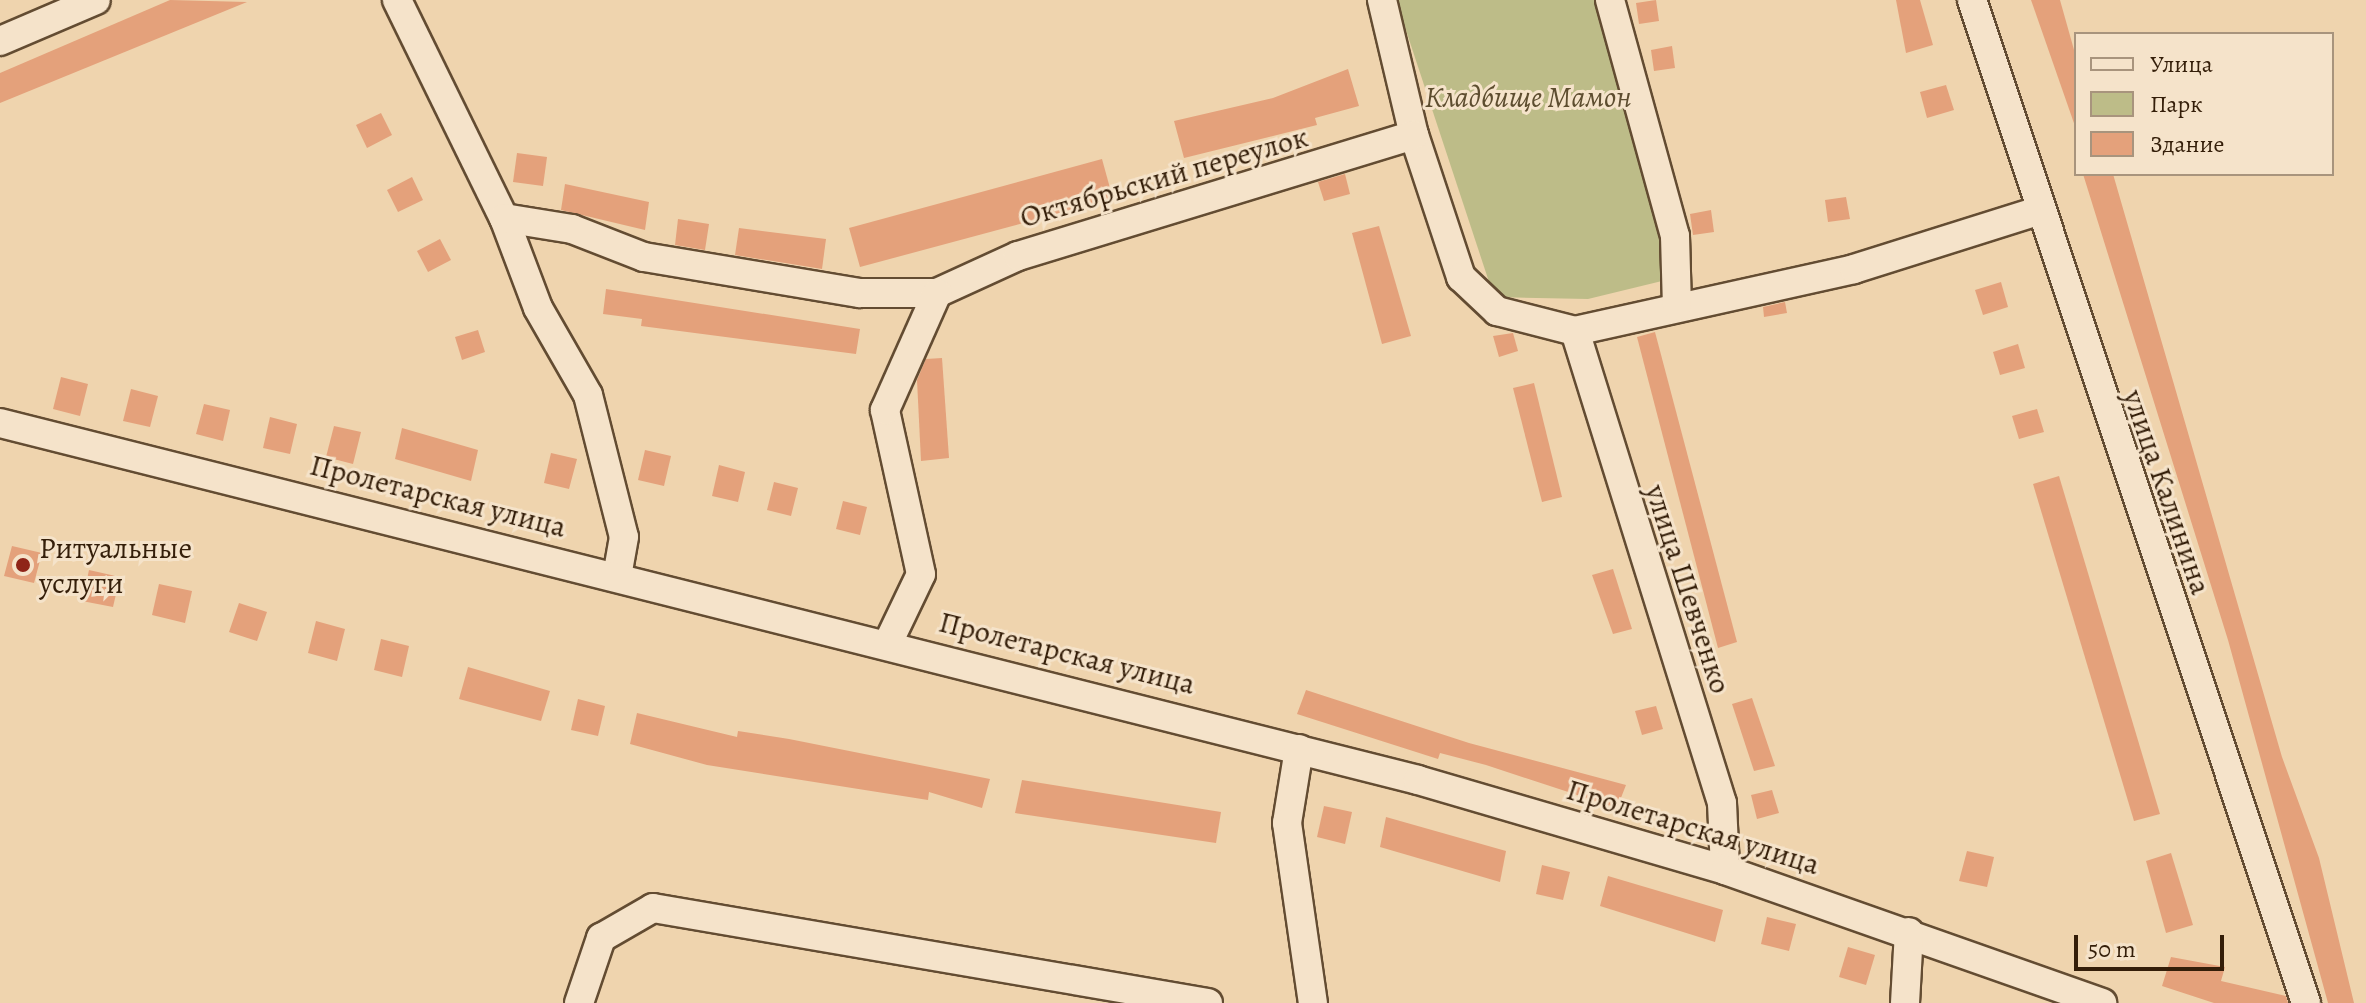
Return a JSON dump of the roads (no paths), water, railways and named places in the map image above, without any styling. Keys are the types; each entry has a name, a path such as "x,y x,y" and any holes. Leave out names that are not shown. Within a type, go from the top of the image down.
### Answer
{"street":[{"path":"0,41 96,0"},
{"path":"397,0 504,218 538,308 588,395 624,537 617,575"},
{"path":"1382,0 1414,135 1461,277 1497,311 1575,331 1854,269 2038,211"},
{"path":"1610,0 1675,236 1677,306"},
{"name":"улица Калинина","path":"1972,0 2038,211 2306,1003"},
{"name":"Октябрьский переулок","path":"504,218 572,229 644,257 860,293 937,293 1018,256 1414,135"},
{"path":"888,643 921,574 885,410 937,293"},
{"name":"улица Шевченко","path":"1575,331 1722,803 1725,870"},
{"name":"Пролетарская улица","path":"0,423 888,643 1299,749 1725,870 1909,932 2102,1003"},
{"path":"1299,749 1287,823 1313,1003"},
{"path":"579,1003 601,938 613,925 653,908 1208,1003"},
{"path":"1905,1003 1909,932"}],"place":[{"name":"Ритуальные услуги","path":"23,565"}],"park label":[{"name":"Кладбище Мамон","path":"1528,97"}]}
